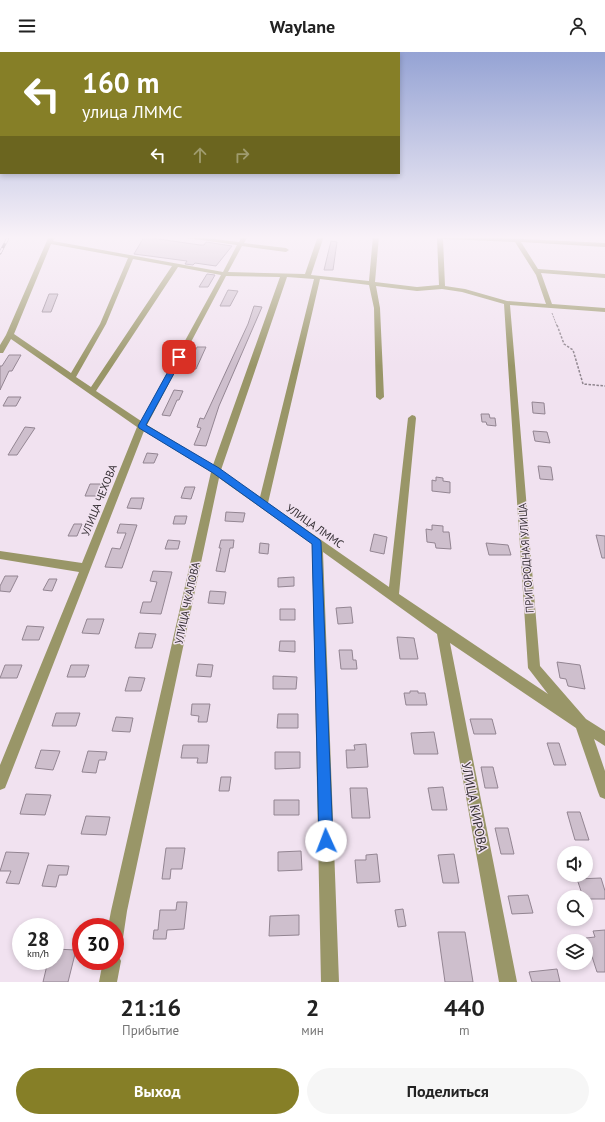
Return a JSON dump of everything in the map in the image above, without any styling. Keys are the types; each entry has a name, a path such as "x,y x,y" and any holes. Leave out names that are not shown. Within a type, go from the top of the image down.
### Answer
{"street":[{"path":"0,351 10,335 34,279"},
{"path":"72,378 103,324 122,279"},
{"path":"92,392 166,279"},
{"name":"УЛИЦА ЧЕХОВА","path":"0,784 142,426 221,279"},
{"name":"УЛИЦА ЧКАЛОВА","path":"118,918 216,471 283,279"},
{"path":"263,504 316,279"},
{"path":"339,279 417,289 442,288 463,290 507,303 605,310"},
{"path":"372,279 377,308 380,397"},
{"path":"442,279 442,288"},
{"path":"541,279 550,306"},
{"name":"ПРИГОРОДНАЯ УЛИЦА","path":"507,303 534,668 581,722 605,792"},
{"name":"УЛИЦА ЛММС","path":"10,335 142,426 216,471 442,631 605,739"},
{"path":"393,597 412,418"},
{"path":"317,542 330,982"},
{"path":"0,555 85,568"},
{"name":"УЛИЦА КИРОВА","path":"442,631 508,982"},
{"path":"108,982 110,970"}],"path":[{"path":"550,306 564,344 573,350 583,384 605,386"}],"building":[{"path":"204,279 212,279 208,287 199,287"},
{"path":"228,290 238,291 230,306 220,306"},
{"path":"49,294 58,294 51,312 42,312"},
{"path":"254,306 262,307 219,406 206,446 194,445 201,428 197,427 200,418 204,419 248,324"},
{"path":"197,347 206,347 196,369 187,368"},
{"path":"9,355 21,355 12,371 9,371 0,390 0,366 2,366"},
{"path":"174,390 183,391 170,416 162,415"},
{"path":"8,397 21,397 16,406 3,406"},
{"path":"532,402 544,403 545,414 533,413"},
{"path":"481,414 489,414 490,418 495,418 496,426 487,425 486,422 482,422"},
{"path":"25,427 35,428 17,455 8,455"},
{"path":"533,431 547,432 550,443 535,441"},
{"path":"147,453 158,454 154,463 143,463"},
{"path":"538,466 551,467 553,480 540,479"},
{"path":"436,477 443,478 443,481 450,482 450,493 432,491 432,480 436,481"},
{"path":"90,484 104,484 100,496 85,496"},
{"path":"185,487 195,487 191,499 181,498"},
{"path":"131,498 144,498 141,509 127,508"},
{"path":"226,512 245,513 243,522 225,521"},
{"path":"175,516 187,516 185,524 173,524"},
{"path":"74,524 82,524 77,536 68,536"},
{"path":"120,524 137,525 122,568 105,567 112,548 120,549 126,533 117,533"},
{"path":"432,525 443,526 443,532 449,532 451,549 436,548 435,543 427,542 426,529 432,530"},
{"path":"374,534 387,537 384,554 370,551"},
{"path":"596,535 605,536 605,558 602,558"},
{"path":"168,540 180,541 178,549 165,549"},
{"path":"221,540 234,540 233,548 230,548 225,572 216,571 221,548 219,548"},
{"path":"260,543 269,544 268,554 259,553"},
{"path":"486,543 508,545 511,555 489,555"},
{"path":"153,571 172,572 161,614 140,613 143,602 151,602 157,582 150,581"},
{"path":"5,576 18,576 10,592 0,591 0,586"},
{"path":"294,577 294,586 278,587 278,578"},
{"path":"49,579 57,579 52,591 43,590"},
{"path":"210,591 226,592 224,604 208,603"},
{"path":"351,607 353,623 338,624 336,608"},
{"path":"280,609 295,609 295,620 280,620"},
{"path":"87,619 104,619 99,634 82,633"},
{"path":"27,626 44,627 39,640 22,640"},
{"path":"139,633 156,634 152,648 135,648"},
{"path":"397,637 414,638 418,659 400,659"},
{"path":"280,641 295,641 295,652 279,651"},
{"path":"339,650 352,650 353,660 356,660 357,669 341,669"},
{"path":"557,662 580,665 585,689 568,686 566,679 560,678"},
{"path":"198,664 213,665 211,677 196,676"},
{"path":"5,665 22,665 17,678 0,678"},
{"path":"71,665 89,665 85,677 67,677"},
{"path":"273,676 297,677 296,689 273,689"},
{"path":"129,677 145,678 141,691 125,691"},
{"path":"410,691 425,693 427,705 406,705 404,693 410,693"},
{"path":"192,704 210,704 207,722 198,722 199,716 191,715"},
{"path":"56,713 80,713 76,726 52,726"},
{"path":"278,714 298,714 298,728 277,728"},
{"path":"116,717 133,718 130,732 112,731"},
{"path":"470,719 492,719 496,734 474,734"},
{"path":"434,732 438,754 414,754 411,733"},
{"path":"547,743 559,743 566,765 554,765"},
{"path":"366,744 368,767 347,768 346,750 355,750 354,745"},
{"path":"183,745 209,745 207,763 197,763 198,758 181,758"},
{"path":"41,750 60,751 53,770 35,768"},
{"path":"88,751 107,752 105,760 99,760 96,773 82,772"},
{"path":"275,752 300,752 300,768 275,769"},
{"path":"481,767 493,767 498,788 485,788"},
{"path":"221,777 231,777 229,791 219,791"},
{"path":"443,787 447,810 432,810 428,788"},
{"path":"350,788 367,788 370,818 352,818"},
{"path":"26,794 51,795 45,815 20,814"},
{"path":"274,800 299,800 299,815 274,815"},
{"path":"567,812 580,812 589,840 575,840"},
{"path":"86,816 110,817 106,835 81,834"},
{"path":"495,828 508,828 514,854 501,854"},
{"path":"166,848 185,848 182,869 171,869 170,879 162,879"},
{"path":"301,851 302,870 278,871 278,852"},
{"path":"6,852 29,853 19,884 6,883 11,871 0,871"},
{"path":"377,854 380,882 357,883 355,860 366,860 366,855"},
{"path":"454,854 459,883 443,883 438,855"},
{"path":"48,865 69,866 67,875 59,875 56,887 42,886"},
{"path":"593,878 601,878 605,891 605,899 593,899 593,890 581,890 578,882 593,882"},
{"path":"528,895 533,913 512,914 508,896"},
{"path":"177,902 187,902 184,929 167,930 166,939 153,939 154,930 158,930 160,910 176,910"},
{"path":"403,909 406,926 398,927 395,910"},
{"path":"299,915 299,935 269,936 270,916"},
{"path":"605,930 605,972 597,972 593,960 593,937 595,937 593,931"},
{"path":"438,932 465,932 473,982 445,982"},
{"path":"64,949 72,950 72,966 68,982 43,982 46,970 64,970"},
{"path":"557,969 560,982 532,982 529,972"}],"route":[{"path":"179,357 142,426 216,471 317,542 326,841"}]}
